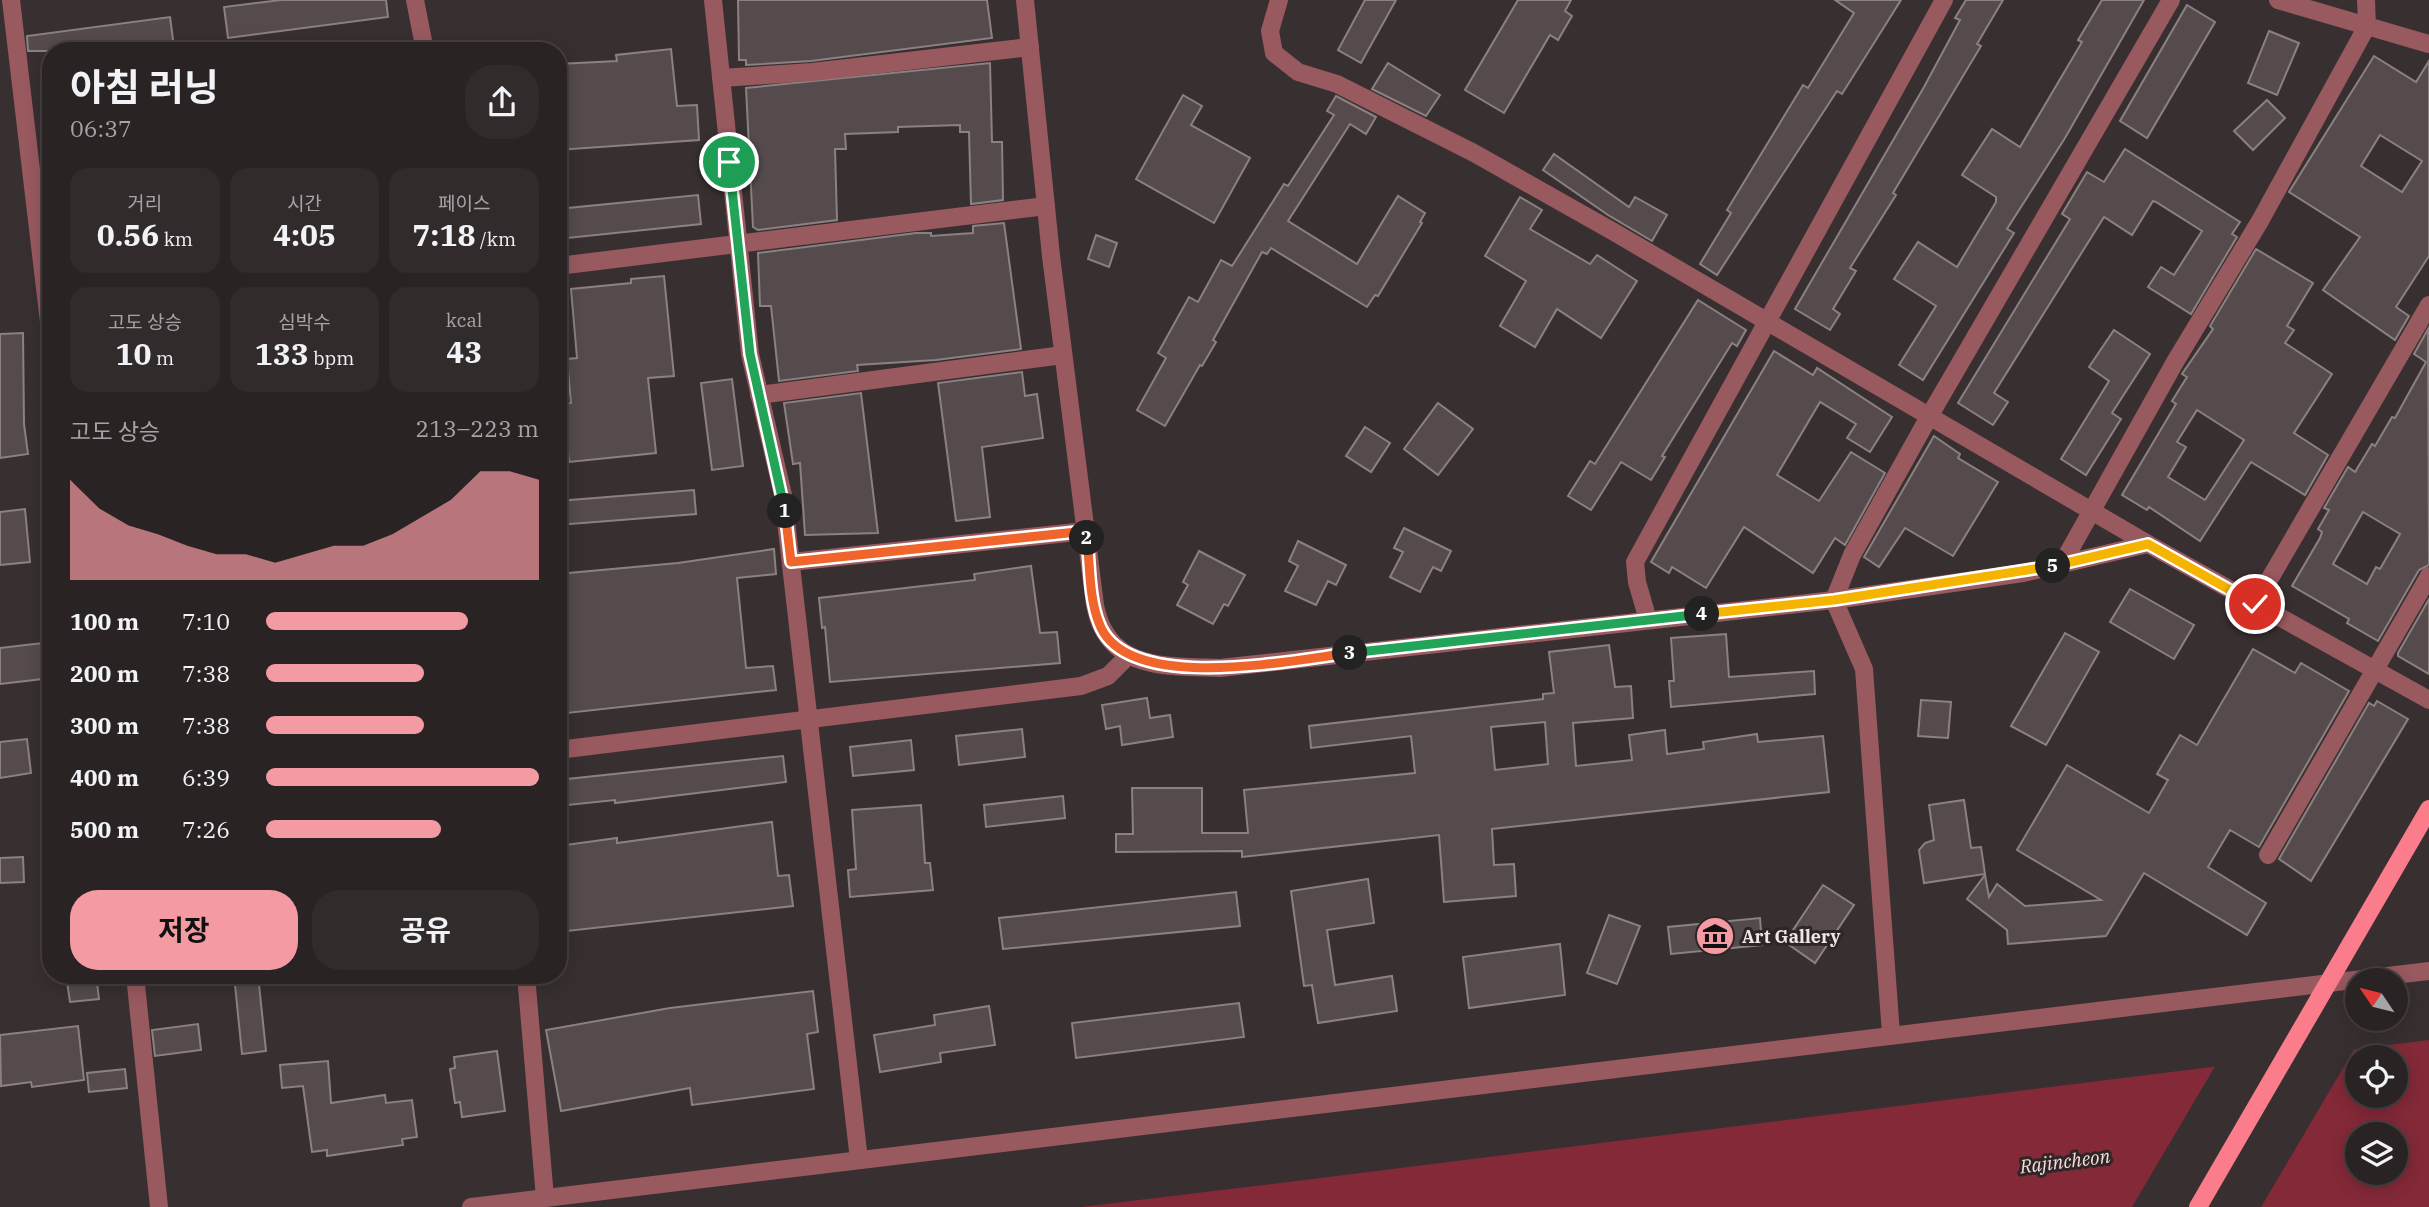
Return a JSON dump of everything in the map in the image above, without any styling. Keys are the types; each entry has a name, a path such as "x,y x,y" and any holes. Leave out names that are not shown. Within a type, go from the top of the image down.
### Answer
{"main road":[{"path":"2198,1207 2429,809"}],"street":[{"path":"11,0 42,263"},
{"path":"415,0 423,42"},
{"path":"713,0 750,354 783,495 859,1160"},
{"path":"1026,0 1063,355 1099,625 1128,656 1155,665 1220,668 1834,600 2023,573 2148,544"},
{"path":"1279,0 1270,31 1274,53 1298,72 1337,84 1474,153 1930,415 2148,544 2429,700"},
{"path":"1648,620 1634,562 1769,322 1944,0"},
{"path":"1891,1034 1864,669 1834,600 1852,555 1930,415 2171,0"},
{"path":"2278,0 2429,44"},
{"path":"2062,564 2175,362 2260,221 2367,26 2366,0"},
{"path":"721,78 812,72 1030,47"},
{"path":"567,265 1046,206"},
{"path":"2255,604 2429,305"},
{"path":"759,396 1063,355"},
{"path":"791,562 1086,531"},
{"path":"2268,855 2429,576"},
{"path":"567,749 1081,686 1108,676 1128,656"},
{"path":"471,1207 2327,981 2429,971"},
{"path":"136,984 159,1207"},
{"path":"527,984 545,1198"}],"water":[{"name":"Rajincheon","path":"2429,1040 2429,1207 1081,1207 2345,1050 2345,1108 2408,1108 2408,1045 2389,1045"}],"pier":[{"path":"2345,1047 2345,1065 2261,1207 2132,1207 2217,1063"}],"building":[{"path":"281,0 386,0 388,17 228,38 224,7"},
{"path":"738,0 987,0 992,38 811,61 746,65 746,60 739,60"},
{"path":"1365,0 1396,0 1361,63 1338,50"},
{"path":"1518,0 1571,0 1565,11 1572,16 1558,40 1550,35 1504,113 1465,90"},
{"path":"1835,0 1901,0 1842,94 1837,91 1717,275 1700,264 1731,213 1727,210 1803,85 1808,88 1854,13"},
{"path":"1966,0 2003,0 1977,44 1981,46 1893,193 1896,195 1850,268 1856,271 1833,309 1840,314 1830,330 1795,309 1924,87 1960,20 1955,18"},
{"path":"2102,0 2144,0 2065,138 2007,229 2014,233 1923,380 1899,365 1936,306 1894,279 1918,242 1957,267 1996,202 1996,197 1962,175 1992,129 2020,147 2082,42 2078,40"},
{"path":"2187,5 2215,22 2147,138 2120,121"},
{"path":"170,17 173,42 42,42 42,51 28,51 27,36"},
{"path":"2269,31 2299,43 2277,95 2248,83"},
{"path":"671,49 677,106 697,105 699,140 567,149 567,64 617,61 616,55"},
{"path":"2374,56 2416,82 2429,61 2429,256 2396,307 2409,316 2395,340 2323,290 2360,237 2289,192","holes":["2380,135 2422,161 2402,192 2361,166"]},
{"path":"990,63 992,142 1002,142 1003,200 971,204 969,132 960,132 960,125 898,127 898,132 845,134 846,149 835,149 837,220 758,230 753,227 746,88"},
{"path":"1388,63 1440,95 1426,116 1372,89"},
{"path":"1183,95 1202,106 1191,125 1250,158 1214,223 1136,179"},
{"path":"1336,96 1376,117 1366,134 1350,124 1288,221 1357,264 1398,196 1425,213 1420,222 1422,223 1378,296 1375,295 1367,307 1271,248 1267,254 1262,252 1213,340 1216,342 1165,426 1137,410 1166,358 1158,353 1189,297 1198,302 1221,260 1232,266 1284,184 1288,186 1334,115 1327,111"},
{"path":"2267,100 2285,118 2253,150 2234,131"},
{"path":"2125,149 2240,222 2232,234 2237,237 2191,314 2148,287 2161,267 2174,275 2202,231 2153,201 2132,235 2104,217 1994,393 2008,402 1993,425 1958,403 2070,219 2062,214 2087,172 2104,182"},
{"path":"1554,154 1629,207 1635,197 1667,215 1652,241 1608,215 1543,170"},
{"path":"698,195 701,224 567,238 567,208"},
{"path":"1520,197 1542,210 1530,229 1590,264 1597,255 1637,281 1601,338 1557,309 1535,347 1500,326 1526,281 1485,256"},
{"path":"1004,223 1021,349 936,360 857,365 858,371 779,381 771,306 760,306 758,253 916,233 931,233 931,236 973,233 973,226"},
{"path":"1096,235 1117,243 1109,267 1088,259"},
{"path":"2256,249 2313,283 2287,326 2294,330 2285,343 2332,374 2294,433 2328,455 2305,495 2251,462 2200,541 2149,507 2147,510 2122,495 2176,404 2172,401 2187,377 2182,374 2213,329 2210,326","holes":["2197,410 2244,440 2205,500 2168,477 2186,447 2177,442"]},
{"path":"664,276 674,376 648,378 656,453 569,462 567,404 571,403 567,359 577,358 571,289 631,283 631,279"},
{"path":"1698,300 1746,330 1737,346 1732,343 1662,456 1665,457 1651,480 1621,462 1591,510 1568,496 1590,461 1595,464"},
{"path":"2428,329 2429,565 2419,570 2378,641 2347,623 2349,619 2292,586 2320,538 2322,532 2318,529 2329,510 2324,508 2348,467 2355,472 2372,444 2375,446 2392,417 2395,418 2426,362 2414,354","holes":["2363,512 2400,534 2380,569 2376,567 2367,584 2333,564"]},
{"path":"2114,330 2150,354 2112,413 2121,419 2086,475 2061,459 2109,381 2089,367"},
{"path":"23,333 24,424 28,454 0,458 0,334"},
{"path":"1774,351 1813,375 1817,368 1892,417 1870,452 1847,438 1856,424 1820,402 1777,475 1819,501 1851,452 1885,473 1845,545 1835,538 1813,573 1744,527 1706,588 1672,567 1669,573 1651,562"},
{"path":"1022,372 1025,396 1037,394 1043,438 982,447 990,517 956,521 938,383"},
{"path":"732,379 743,466 712,470 701,383"},
{"path":"861,393 878,533 805,535 800,463 793,464 784,403"},
{"path":"1438,403 1473,429 1438,475 1404,449"},
{"path":"1365,427 1390,443 1371,472 1346,456"},
{"path":"1934,436 1960,454 1958,458 1998,482 1953,556 1905,528 1879,567 1864,557"},
{"path":"694,490 696,514 567,524 567,500"},
{"path":"25,509 30,562 0,565 0,512"},
{"path":"1404,528 1451,551 1441,571 1433,567 1420,592 1390,577 1403,552 1394,548"},
{"path":"1298,541 1346,565 1336,585 1328,581 1316,605 1285,591 1298,566 1289,561"},
{"path":"774,549 776,574 737,578 746,668 773,666 776,690 567,713 567,573 678,563"},
{"path":"1199,551 1245,575 1228,606 1224,604 1213,624 1177,605 1188,585 1183,582"},
{"path":"1031,566 1040,633 1057,632 1060,663 830,682 825,627 822,628 819,598 975,580 974,574"},
{"path":"2130,589 2194,625 2174,659 2110,622"},
{"path":"2429,599 2429,674 2398,656 2398,653"},
{"path":"2065,633 2099,652 2046,745 2011,726"},
{"path":"1726,634 1729,677 1814,671 1815,694 1671,707 1669,681 1674,681 1671,638"},
{"path":"42,643 42,679 0,684 0,648"},
{"path":"1609,645 1615,687 1631,686 1633,718 1573,723 1576,766 1632,760 1629,735 1665,730 1667,754 1704,749 1703,742 1757,734 1758,742 1823,736 1829,792 1492,829 1494,865 1514,864 1516,896 1444,902 1439,835 1242,857 1242,851 1116,852 1116,834 1133,834 1132,788 1202,788 1202,833 1248,833 1244,790 1415,773 1411,736 1311,748 1309,726 1543,699 1543,694 1554,693 1549,652","holes":["1545,722 1548,764 1495,770 1491,727"]},
{"path":"2253,649 2295,673 2301,663 2349,691 2259,847 2230,830 2208,867 2266,903 2247,935 2144,873 2106,936 2008,944 2007,930 1967,899 1985,875 1989,897 1997,884 2025,906 2101,900 2017,850 2067,765 2149,813 2168,780 2157,774 2180,735 2197,745"},
{"path":"1147,698 1150,718 1170,715 1173,737 1122,745 1120,726 1106,729 1102,705"},
{"path":"1921,700 1951,702 1948,738 1918,736"},
{"path":"2377,701 2408,719 2311,881 2279,859 2369,703 2374,706"},
{"path":"1022,729 1025,757 959,765 956,736"},
{"path":"27,739 31,773 0,778 0,742"},
{"path":"911,740 914,770 853,776 850,747"},
{"path":"783,756 786,782 615,803 615,800 567,805 567,779"},
{"path":"1063,796 1065,818 986,827 984,805"},
{"path":"1964,800 1971,848 1981,847 1985,874 1924,883 1919,850 1925,843 1934,840 1929,805"},
{"path":"921,805 925,863 930,863 933,890 850,897 848,870 856,869 852,810"},
{"path":"772,822 778,876 789,875 793,906 567,931 567,845 617,838 617,843"},
{"path":"23,857 24,882 0,883 0,858"},
{"path":"1368,879 1374,923 1327,930 1335,985 1392,976 1397,1011 1318,1023 1312,985 1304,986 1291,891"},
{"path":"1823,885 1854,905 1815,963 1785,942"},
{"path":"1236,892 1240,926 1003,949 999,918"},
{"path":"1609,915 1640,926 1617,984 1587,973"},
{"name":"Art Gallery","path":"1760,918 1762,945 1671,954 1668,927"},
{"path":"1560,944 1565,995 1469,1008 1463,957"},
{"path":"67,984 97,984 99,999 70,1002"},
{"path":"235,984 259,984 266,1051 242,1054"},
{"path":"813,991 818,1032 807,1034 814,1089 692,1105 690,1088 561,1111 546,1030 670,1008"},
{"path":"1239,1003 1244,1037 1076,1058 1072,1023"},
{"path":"989,1006 995,1045 940,1053 941,1062 880,1072 874,1035 935,1025 934,1015"},
{"path":"198,1024 201,1050 155,1056 152,1030"},
{"path":"78,1026 84,1080 32,1087 31,1082 1,1086 0,1035"},
{"path":"497,1051 505,1111 462,1117 460,1102 455,1103 450,1069 455,1068 454,1057"},
{"path":"328,1061 331,1103 385,1095 386,1103 412,1100 417,1137 402,1139 403,1145 327,1156 327,1150 312,1152 303,1086 282,1088 280,1065"},
{"path":"125,1069 127,1088 89,1092 87,1073"}],"place":[{"name":"Art Gallery","path":"1715,936"}],"route":[{"path":"729,162 750,354 783,495 791,562 1086,531 1099,625 1109,638 1128,656 1155,665 1220,668 1834,600 2023,573 2148,544 2255,604"}]}
